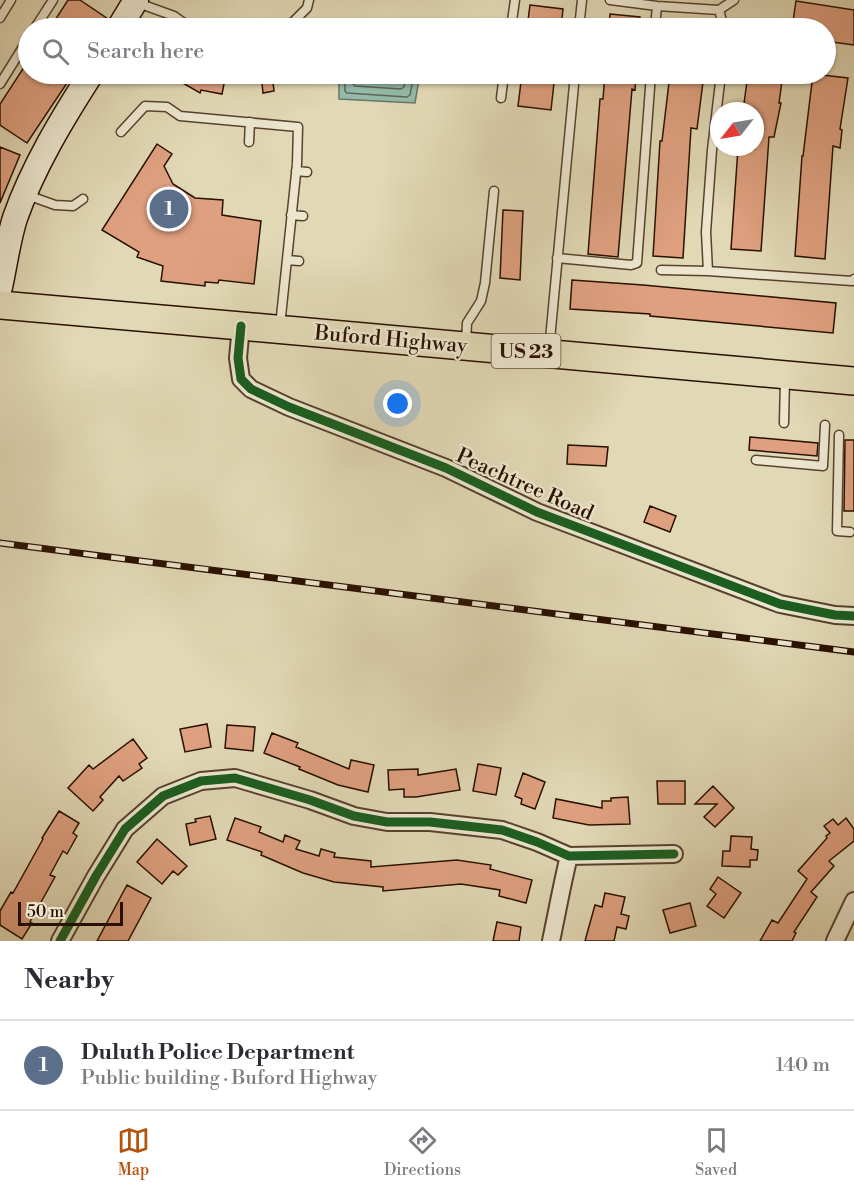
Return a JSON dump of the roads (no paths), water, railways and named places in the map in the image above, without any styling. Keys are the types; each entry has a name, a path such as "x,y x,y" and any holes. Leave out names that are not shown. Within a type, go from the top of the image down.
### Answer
{"main road":[{"name":"Buford Highway","path":"0,305 854,381"}],"street":[{"path":"125,18 134,1"},
{"path":"0,287 15,219 25,194 40,161 85,84"},
{"name":"Peachtree Road","path":"241,326 238,358 240,379 251,389 289,407 446,468 537,512 780,604 835,615 854,616"},
{"path":"60,941 125,829 163,796 201,781 236,778 354,816 387,822 430,822 502,830 569,856 674,854"},
{"path":"551,941 569,856"},
{"path":"835,941 854,901"}],"lane":[{"path":"0,18 11,0"},
{"path":"41,18 53,0"},
{"path":"298,18 307,9 309,0"},
{"path":"512,18 515,0"},
{"path":"580,18 582,0"},
{"path":"610,0 718,10 734,0"},
{"path":"134,1 177,18"},
{"path":"656,18 657,6"},
{"path":"718,10 721,18"},
{"path":"0,84 18,55"},
{"path":"501,98 503,84"},
{"path":"548,354 574,84"},
{"path":"556,258 631,266 637,263 650,84"},
{"path":"708,271 706,232 720,84"},
{"path":"122,132 145,106 166,107 180,116 298,127 296,171 279,329"},
{"path":"249,142 250,122"},
{"path":"298,132 308,132"},
{"path":"296,171 307,172"},
{"path":"466,346 467,323 481,301 485,283 494,191"},
{"path":"25,194 55,205 73,206 83,200"},
{"path":"291,215 303,216"},
{"path":"287,260 299,261"},
{"path":"661,270 852,281 854,279"},
{"path":"784,423 785,375"},
{"path":"756,460 823,466 825,425"},
{"path":"839,435 837,531 850,532"}],"water":[{"path":"339,84 418,84 415,103 339,99"}],"railway":[{"path":"0,543 854,652"}],"place":[{"name":"Duluth Police Department","path":"169,209"}]}
